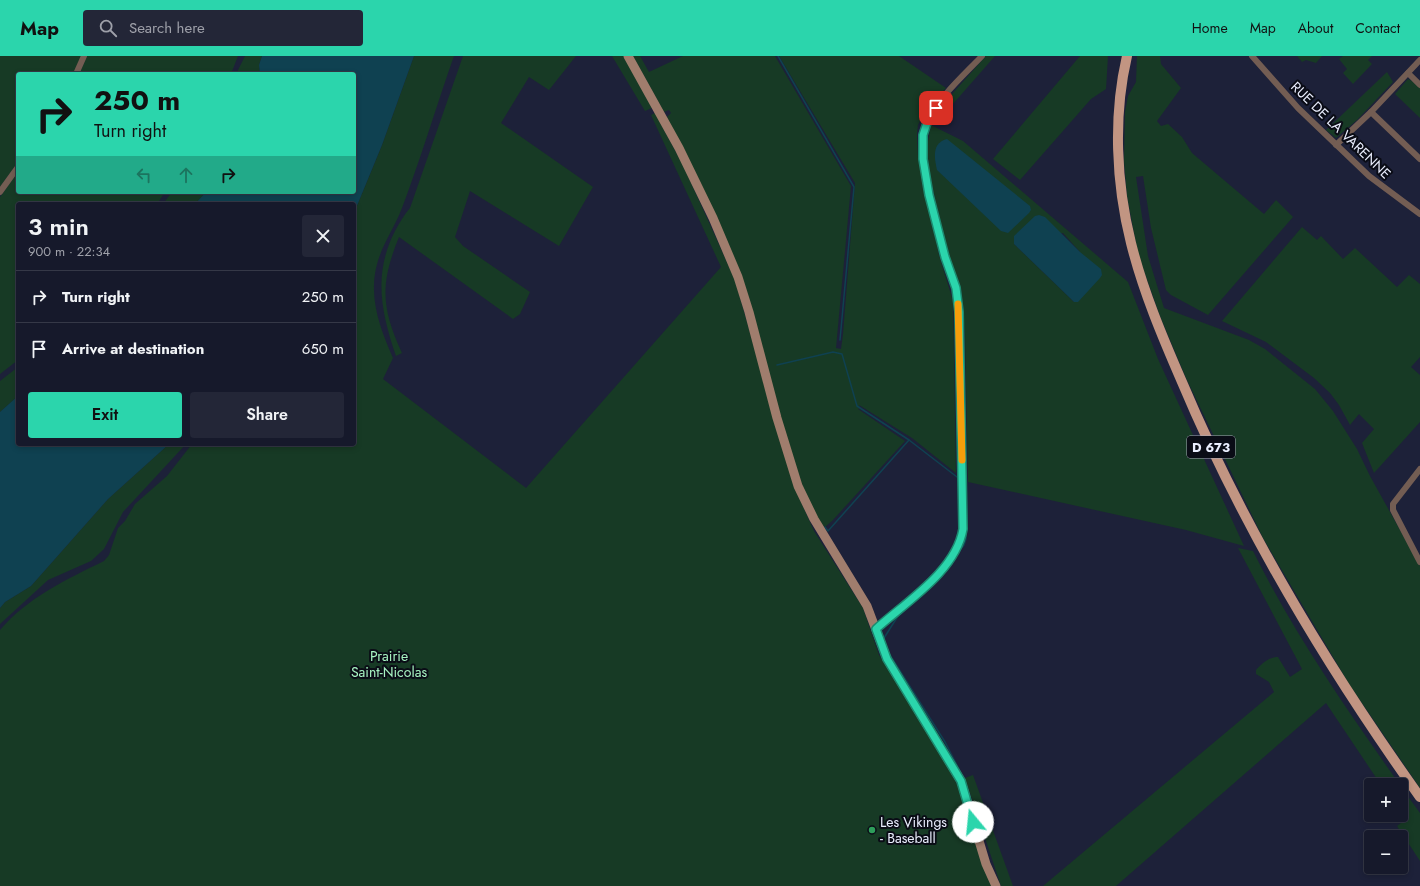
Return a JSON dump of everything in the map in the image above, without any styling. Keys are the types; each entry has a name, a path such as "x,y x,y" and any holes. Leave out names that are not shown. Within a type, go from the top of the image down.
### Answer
{"main road":[{"name":"D 673","path":"1127,56 1119,111 1118,143 1122,198 1130,242 1158,326 1200,424 1249,523 1323,653 1420,797"}],"street":[{"path":"77,72 84,56"},
{"path":"628,56 679,148 713,218 738,277 750,312 777,418 798,486 814,519 856,587 876,629 887,659 961,781 986,864 996,886"},
{"path":"876,629 929,585 957,550 963,533 959,312 956,288 945,257 929,195 923,159 923,135 928,120 942,101 982,56"},
{"name":"RUE DE LA VARENNE","path":"1252,56 1298,108 1336,145 1369,176 1420,214"},
{"path":"1336,145 1371,112 1420,60"},
{"path":"1408,73 1420,85"},
{"path":"1371,112 1420,158"},
{"path":"0,192 16,170"},
{"path":"1420,469 1393,504 1393,510 1420,562"}],"green space":[{"path":"0,56 82,56 74,72 16,72 16,165 0,187"},
{"path":"87,56 238,56 232,72 80,72"},
{"path":"245,56 262,56 259,65 260,72 237,72"},
{"name":"Prairie Saint-Nicolas","path":"414,56 454,56 402,208 377,263 374,285 375,304 382,331 393,358 383,379 526,488 721,267 651,115 655,113 683,165 735,280 794,486 814,531 863,608 879,655 940,753 960,790 993,886 0,886 0,630 22,608 48,590 104,561 109,555 118,528 125,521 135,504 167,476 190,446 356,446 356,208 382,145"},
{"path":"463,56 576,56 549,90 529,77 501,123 593,187 559,246 470,191 455,237 463,246 530,292 520,314 513,319 399,237 388,268 386,282 387,308 390,322 402,353 396,356 386,324 383,308 382,278 384,262 388,247 395,231 410,208"},
{"path":"612,56 624,56 652,108 645,111"},
{"path":"633,56 640,56 649,72 683,56 775,56 851,186 836,348 841,349 855,183 779,56 899,56 946,88 925,111 918,125 917,134 918,158 939,255 953,301 956,473 912,438 859,405 860,408 858,409 905,441 832,521 825,527 820,524 802,485 782,424 753,316 667,117 671,113 669,110 664,112"},
{"path":"986,56 995,56 938,121 933,119 944,103"},
{"path":"1080,56 1108,56 1106,89 1091,99 1020,180 993,159"},
{"path":"1137,56 1160,56 1161,64 1181,88 1157,121 1161,126 1168,124 1182,137 1192,153 1264,214 1276,200 1293,217 1208,315 1171,295 1166,290 1151,228 1143,176 1136,177 1148,256 1164,308 1249,340 1265,349 1315,389 1333,411 1357,449 1370,476 1420,566 1420,788 1349,684 1263,538 1186,378 1160,316 1138,254 1127,196 1124,161 1125,112 1128,96 1136,82"},
{"path":"1297,56 1322,56 1316,63 1306,60 1302,62"},
{"path":"1343,56 1372,56 1368,60 1372,64 1353,84 1343,73 1347,69 1339,59"},
{"path":"1387,72 1393,82 1357,120 1336,138 1326,130"},
{"path":"1408,79 1420,88 1420,118 1395,94"},
{"path":"931,125 963,141 1128,282 1158,359 1244,546 1186,530 968,482 965,334 961,289 946,248 929,171 927,146","holes":["1063,233 1080,252 1074,302 1014,244"]},
{"path":"16,175 16,194 164,194 158,202 16,202 16,362 0,374 0,197"},
{"path":"170,194 204,194 197,202 164,202"},
{"path":"1302,227 1317,240 1321,236 1343,259 1355,248 1397,287 1409,275 1420,284 1420,357 1411,367 1420,375 1420,422 1374,473 1362,443 1374,429 1359,414 1350,425 1339,405 1330,393 1314,378 1266,342 1222,321"},
{"path":"16,369 16,398 0,412 0,381"},
{"path":"167,446 184,446 123,512 104,549 91,561 48,580 0,624 0,608 5,602 31,586 108,499"},
{"path":"1238,548 1253,551 1286,612 1322,671 1395,778 1376,778 1326,703 1116,886 1043,886 1274,692 1269,682 1256,674 1256,670 1263,663 1269,659 1278,657 1290,677 1302,669"},
{"path":"973,775 1013,886 1001,886 965,778"},
{"path":"1408,797 1420,813 1420,861 1408,843 1408,830 1400,830 1397,826 1402,822 1408,822"}],"water":[{"path":"262,56 414,56 382,145 356,208 356,202 197,202 204,194 356,194 356,72 260,72 259,65"},
{"path":"947,139 1030,206 1031,210 1029,213 1008,233 1001,231 937,170 935,160 936,147 942,141"},
{"path":"1039,215 1045,217 1080,252 1101,269 1102,275 1100,278 1078,302 1074,302 1014,244 1014,236 1035,216"},
{"path":"16,398 16,446 167,446 108,499 31,586 5,602 0,608 0,412"}],"waterway":[{"path":"778,56 854,187 840,340"},
{"path":"962,317 965,482"},
{"path":"777,365 833,352 842,354 857,406 909,440 957,477"},
{"path":"825,527 828,531 909,440"},
{"path":"954,558 964,545 966,539 966,486"},
{"path":"884,638 898,616 940,577"},
{"path":"890,655 945,742 961,773"}],"slow traffic":[{"path":"958,304 962,460"}],"place":[{"name":"Les Vikings - Baseball","path":"872,830"}],"route":[{"path":"936,108 928,120 923,135 923,159 929,195 945,257 956,288 959,312 962,538 957,550 929,585 876,629 887,659 961,781 973,822"}]}
